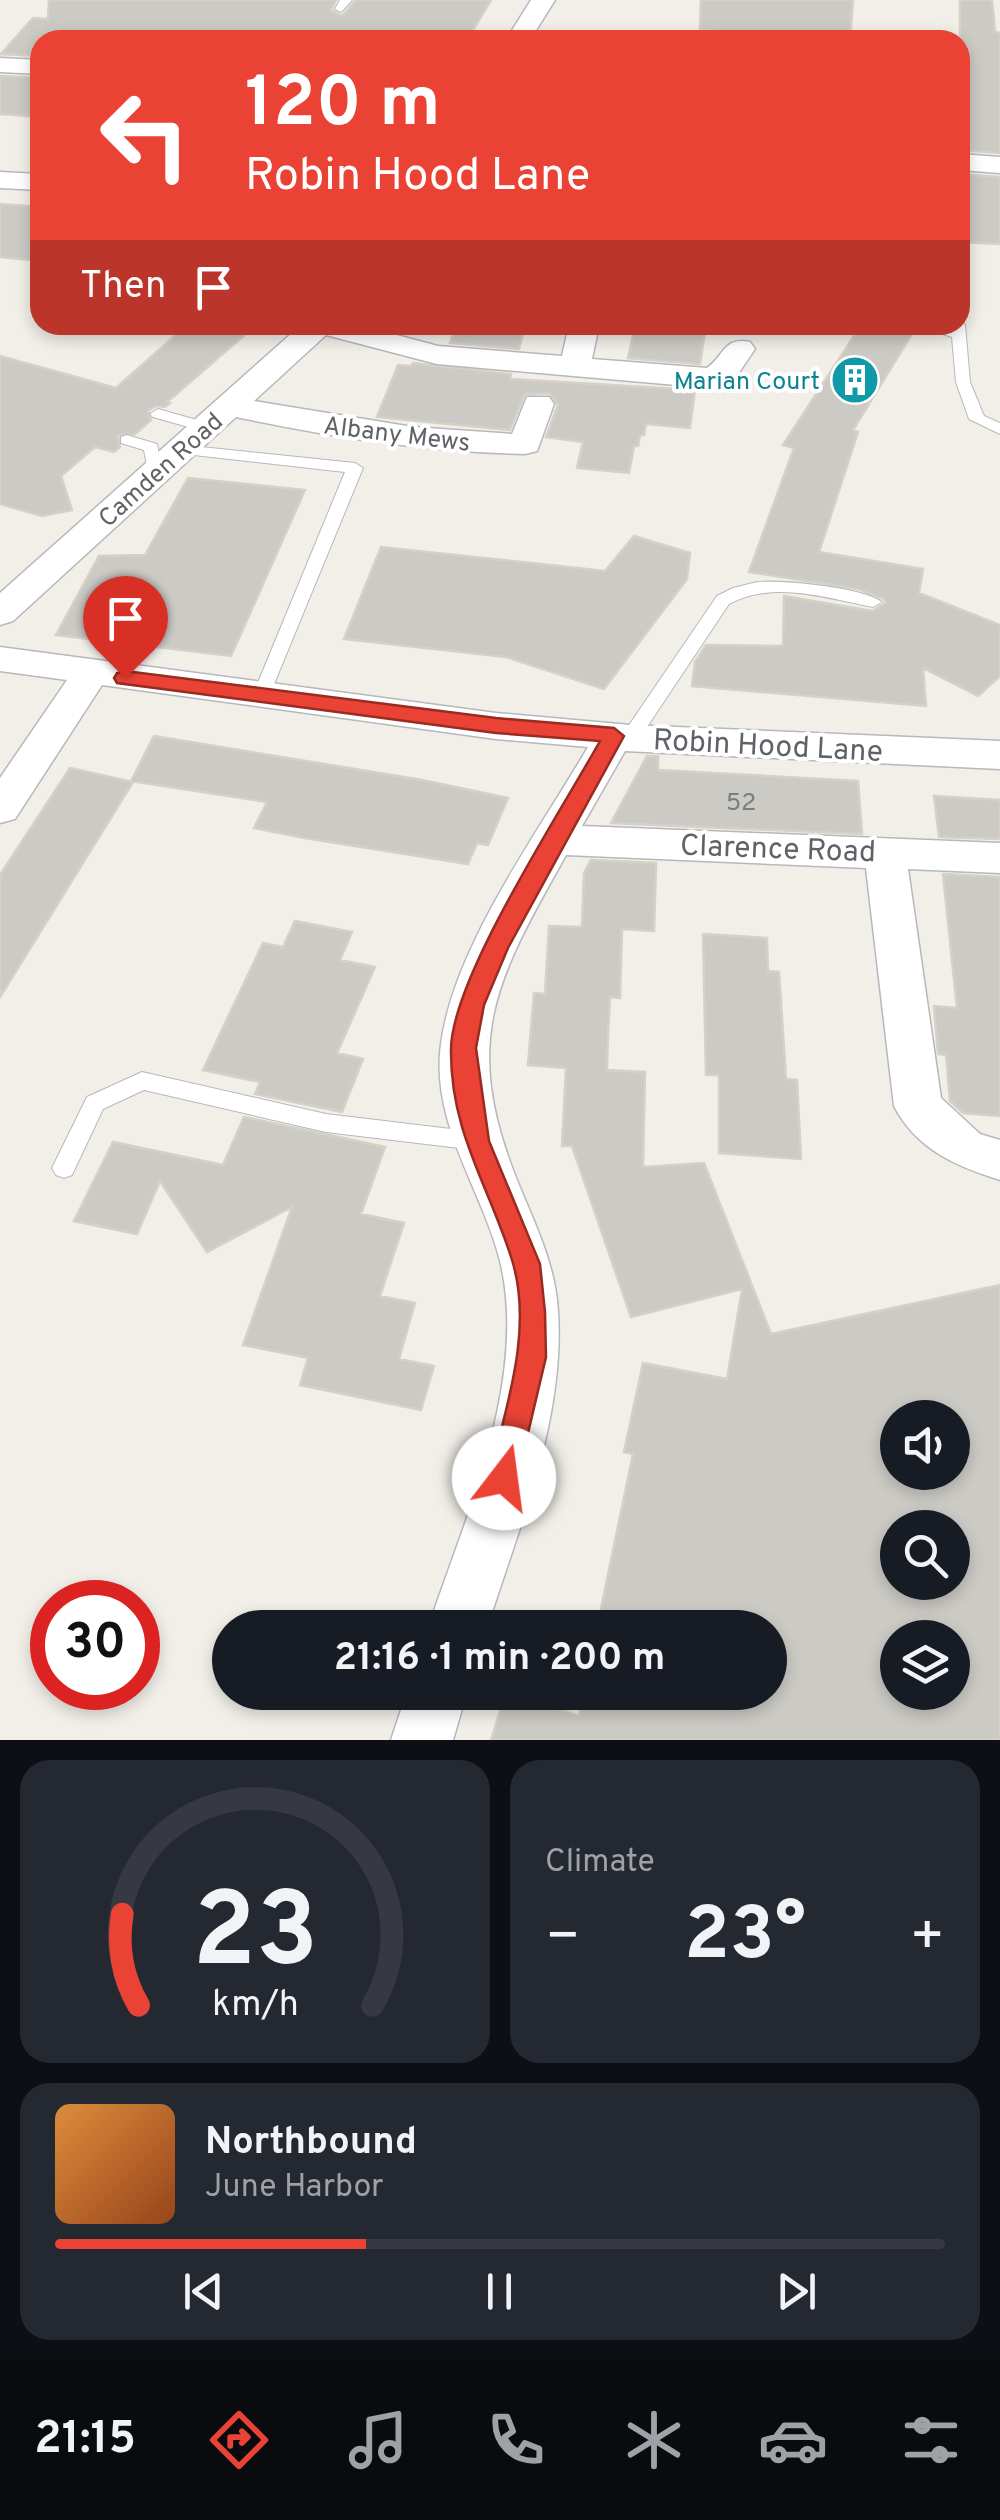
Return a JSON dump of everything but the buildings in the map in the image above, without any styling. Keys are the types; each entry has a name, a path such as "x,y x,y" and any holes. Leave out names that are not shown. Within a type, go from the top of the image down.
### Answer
{"street":[{"path":"524,30 543,0"},
{"path":"0,64 30,66"},
{"path":"970,163 1000,165"},
{"path":"0,180 30,182"},
{"name":"Camden Road","path":"0,614 310,335"},
{"path":"361,335 438,354 711,378 723,373 740,349"},
{"path":"575,366 582,335"},
{"name":"Albany Mews","path":"206,428 345,429 488,444 524,444 538,404"},
{"name":"Robin Hood Lane","path":"0,659 262,697 622,737 1000,755"},
{"path":"0,809 90,674"},
{"path":"464,1610 504,1478 532,1357 527,1264 476,1141 463,1048 472,1005 496,948 556,840 622,737"},
{"name":"Clarence Road","path":"556,840 1000,858"},
{"path":"885,852 918,1106 964,1149 1000,1160"},
{"path":"422,1740 431,1710"}],"lane":[{"path":"958,335 963,382 978,419 1000,429"},
{"path":"158,414 355,468 262,697"},
{"path":"128,440 151,447 155,474"},
{"path":"622,737 731,594 769,586 873,602"},
{"path":"64,1168 95,1104 142,1081 326,1123 476,1141"}],"place":[{"name":"Marian Court","path":"855,380"}],"route":[{"path":"125,678 496,726 614,736 496,948 472,1005 463,1048 476,1141 527,1264 532,1312 532,1357 504,1478"}]}
